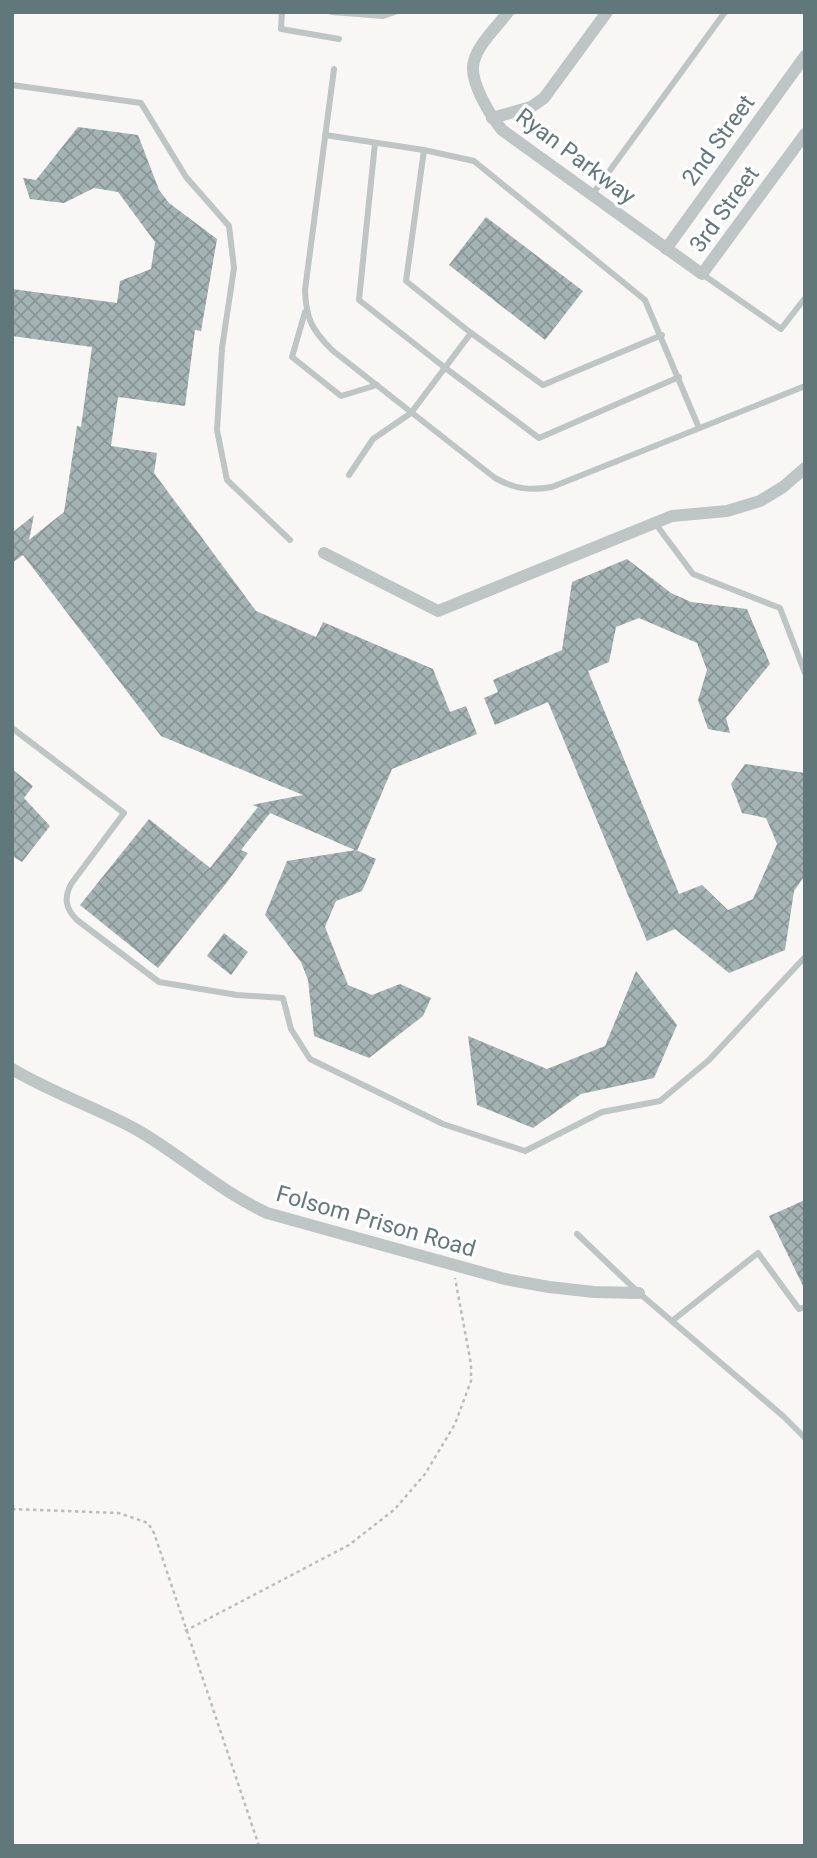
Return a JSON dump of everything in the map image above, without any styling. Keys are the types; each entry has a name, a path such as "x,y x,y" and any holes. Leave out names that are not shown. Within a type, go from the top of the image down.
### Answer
{"street":[{"name":"Ryan Parkway","path":"508,12 480,48 473,63 474,81 492,118 502,130 666,248"},
{"path":"492,118 531,107 544,98 607,12"},
{"name":"2nd Street","path":"666,248 805,56"},
{"name":"3rd Street","path":"666,248 702,274 805,134"},
{"path":"324,553 438,611 672,516 727,511 760,501 783,487 805,468"},
{"name":"Folsom Prison Road","path":"12,1069 42,1087 134,1129 235,1197 267,1213 453,1265 549,1287 639,1293"}],"lane":[{"path":"282,12 281,29 339,39"},
{"path":"332,12 395,12"},
{"path":"592,195 725,12"},
{"path":"334,69 304,290 305,312 292,358 341,396 377,386"},
{"path":"12,85 141,103 186,177 229,226 234,268 222,348 217,430 227,480 290,540"},
{"path":"325,135 424,149 474,161 645,300 699,428"},
{"path":"375,142 359,300 444,368 539,438 679,377"},
{"path":"424,149 406,281 471,333 543,385 662,335"},
{"path":"702,274 781,329 805,298"},
{"path":"305,312 316,334 332,350 411,413 495,478 512,487 531,491 552,487 805,386"},
{"path":"349,475 373,439 411,413 471,333"},
{"path":"655,523 693,574 780,608 805,673"},
{"path":"12,728 124,813 71,884 66,899 67,908 77,920 159,982 237,995 283,998 291,1029 310,1059 443,1124 525,1151 601,1112 660,1101 709,1060 805,957"},
{"path":"577,1234 639,1293 805,1438"},
{"path":"672,1321 758,1253 799,1309 805,1307"}],"path":[{"path":"185,1631 349,1545 395,1509 425,1474 455,1424 471,1381 471,1364 453,1265"},
{"path":"12,1508 119,1513 148,1523 154,1533 259,1846"}],"building":[{"path":"78,127 138,135 159,190 169,203 217,239 201,331 195,330 185,406 118,397 111,446 157,453 154,473 256,611 316,637 323,622 433,669 450,712 466,706 477,734 392,769 357,851 270,813 241,850 248,853 228,881 158,968 80,905 149,819 210,868 258,807 252,805 303,795 161,736 23,555 12,563 12,533 34,515 29,540 64,512 77,426 81,427 92,347 12,336 12,289 117,303 120,281 151,269 155,242 118,192 94,188 64,203 30,199 23,178 36,180"},
{"path":"486,217 583,291 545,340 449,265"},
{"path":"627,559 671,593 691,602 747,609 770,664 726,718 730,733 708,729 698,700 707,670 697,643 639,618 616,627 609,662 588,671 679,894 702,885 728,910 753,899 777,844 766,818 742,813 731,784 745,764 805,773 805,875 794,891 785,950 729,973 675,929 647,941 548,702 495,725 484,698 498,692 493,680 562,650 572,582"},
{"path":"12,769 33,786 24,798 50,826 22,862 12,856"},
{"path":"356,850 376,859 362,891 336,901 325,927 348,985 372,995 400,984 431,998 423,1016 369,1058 314,1036 308,980 301,962 265,915 287,861"},
{"path":"224,933 248,952 231,975 207,956"},
{"path":"636,971 677,1025 654,1078 581,1094 533,1128 477,1105 468,1036 547,1069 605,1046"},
{"path":"805,1200 805,1290 769,1216"}]}
